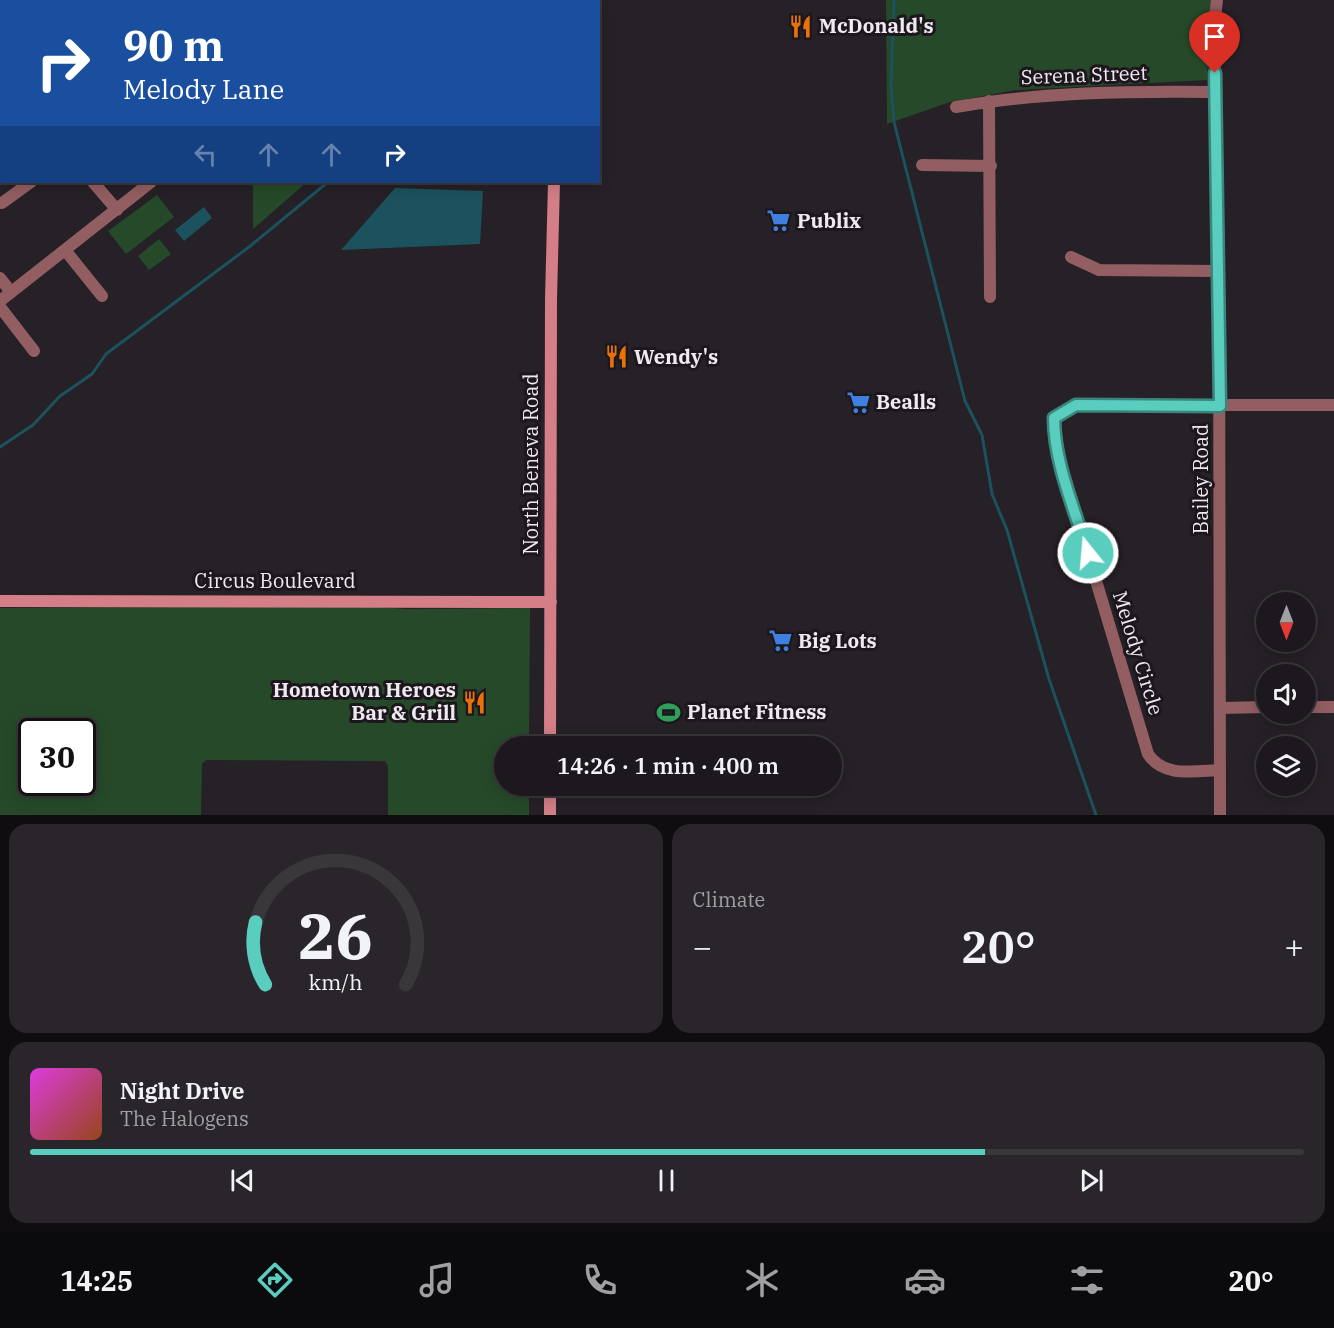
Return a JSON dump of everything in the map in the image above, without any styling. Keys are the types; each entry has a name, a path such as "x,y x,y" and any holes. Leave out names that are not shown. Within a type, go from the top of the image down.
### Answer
{"main road":[{"name":"North Beneva Road","path":"550,736 551,310 554,183"},
{"name":"Circus Boulevard","path":"0,602 551,602"},
{"path":"550,796 550,815"}],"street":[{"name":"Bailey Road","path":"1217,0 1214,27 1219,271 1220,815"},
{"name":"Serena Street","path":"956,107 1017,97 1215,92"},
{"path":"989,101 990,297"},
{"path":"922,165 991,166"},
{"path":"2,204 30,183"},
{"path":"94,183 117,210"},
{"path":"0,300 150,183"},
{"path":"65,250 102,296"},
{"path":"1071,257 1099,270 1219,271"},
{"path":"0,278 11,292"},
{"path":"0,307 34,351"},
{"name":"Melody Circle","path":"1220,406 1076,405 1054,418 1054,435 1061,464 1148,754 1154,763 1168,770 1220,770"},
{"path":"1220,406 1334,405"},
{"path":"1221,708 1256,707"},
{"path":"1316,707 1334,707"}],"green space":[{"path":"886,0 1211,0 1207,80 1016,90 950,102 887,124"},
{"path":"253,183 306,183 253,229"},
{"path":"157,195 174,217 126,254 108,231"},
{"path":"159,239 171,254 149,270 138,256"},
{"path":"353,606 408,609 530,608 529,736 494,736 494,796 529,796 529,815 388,815 388,766 385,761 206,760 202,764 201,815 0,815 0,608"}],"water":[{"path":"395,188 483,191 480,244 341,250"},
{"path":"204,207 212,218 184,241 175,230"}],"waterway":[{"path":"894,0 891,86 894,122 965,401 982,435 992,494 1007,530 1049,679 1096,815"},
{"path":"0,447 33,425 60,396 92,374 106,354 249,247 327,183"}],"place":[{"name":"McDonald's","path":"801,26"},
{"name":"Publix","path":"779,221"},
{"name":"Wendy's","path":"616,357"},
{"name":"Bealls","path":"858,402"},
{"name":"Big Lots","path":"780,641"},
{"name":"Hometown Heroes Bar & Grill","path":"474,702"},
{"name":"Planet Fitness","path":"669,712"}],"route":[{"path":"1088,553 1061,464 1054,435 1054,418 1076,405 1220,406 1215,73"}]}
